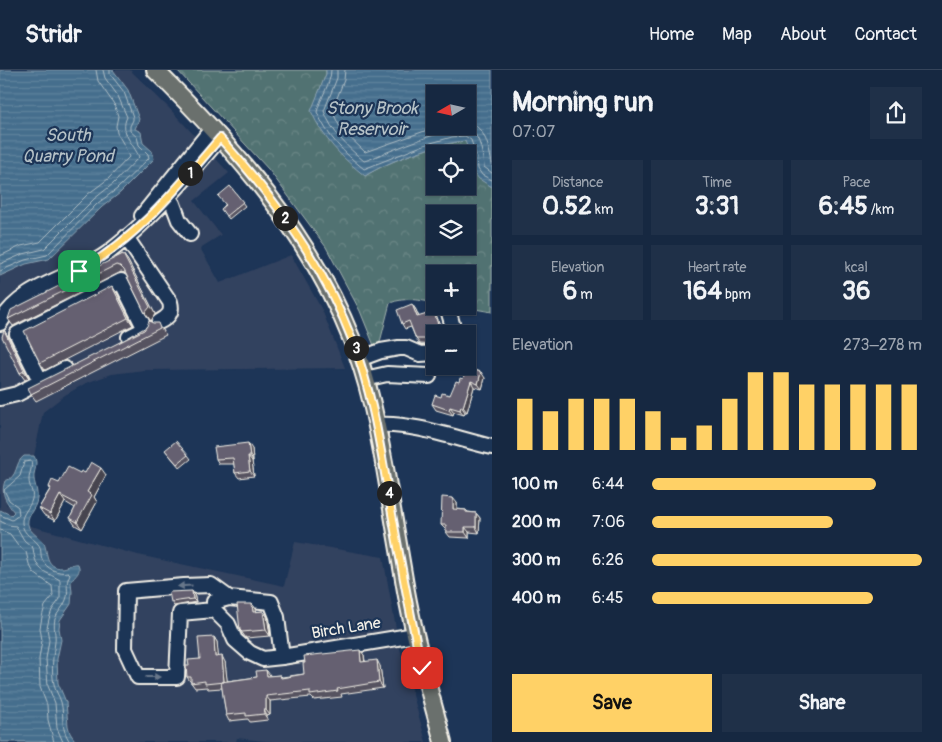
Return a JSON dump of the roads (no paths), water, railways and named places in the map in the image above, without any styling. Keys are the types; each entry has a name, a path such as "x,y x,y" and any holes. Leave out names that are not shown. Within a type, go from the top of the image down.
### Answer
{"main road":[{"path":"155,70 216,133 268,195 309,253 335,300 359,359 377,425 415,635 443,742"}],"street":[{"path":"0,322 14,304 25,296 93,263 126,237 169,198 216,133"},
{"path":"126,237 164,186 216,133"},
{"path":"169,198 179,220 190,234"},
{"path":"126,237 170,302 170,315 159,322"},
{"path":"41,382 17,334 121,281 145,329 119,342"},
{"path":"359,359 381,351 399,348 406,348 420,354 426,354"},
{"path":"0,398 17,394 76,364"},
{"path":"365,379 387,374 429,376"},
{"path":"377,425 412,428 492,448"},
{"path":"229,598 212,585 126,591 125,649 138,677 177,678 180,613 214,610 214,602 229,598 271,602 277,617 282,657"},
{"name":"Birch Lane","path":"214,610 228,624 235,640 250,654 263,659 415,635"}],"water":[{"name":"South Quarry Pond","path":"0,70 113,70 128,90 139,119 135,129 141,132 143,143 152,151 154,159 49,259 26,264 0,276"},
{"name":"Stony Brook Reservoir","path":"326,70 492,70 492,187 476,175 476,145 467,145 465,141 441,145 426,145 426,150 387,164 365,176 348,162 327,139 311,111"},
{"path":"24,456 34,456 36,462 34,479 37,499 29,516 29,528 45,545 49,562 52,565 63,568 78,564 79,567 79,572 71,582 71,604 60,620 61,640 57,659 58,683 66,702 70,733 76,742 0,742 0,510 11,515 14,512 5,498 3,490 5,481 15,473 19,462"}]}
